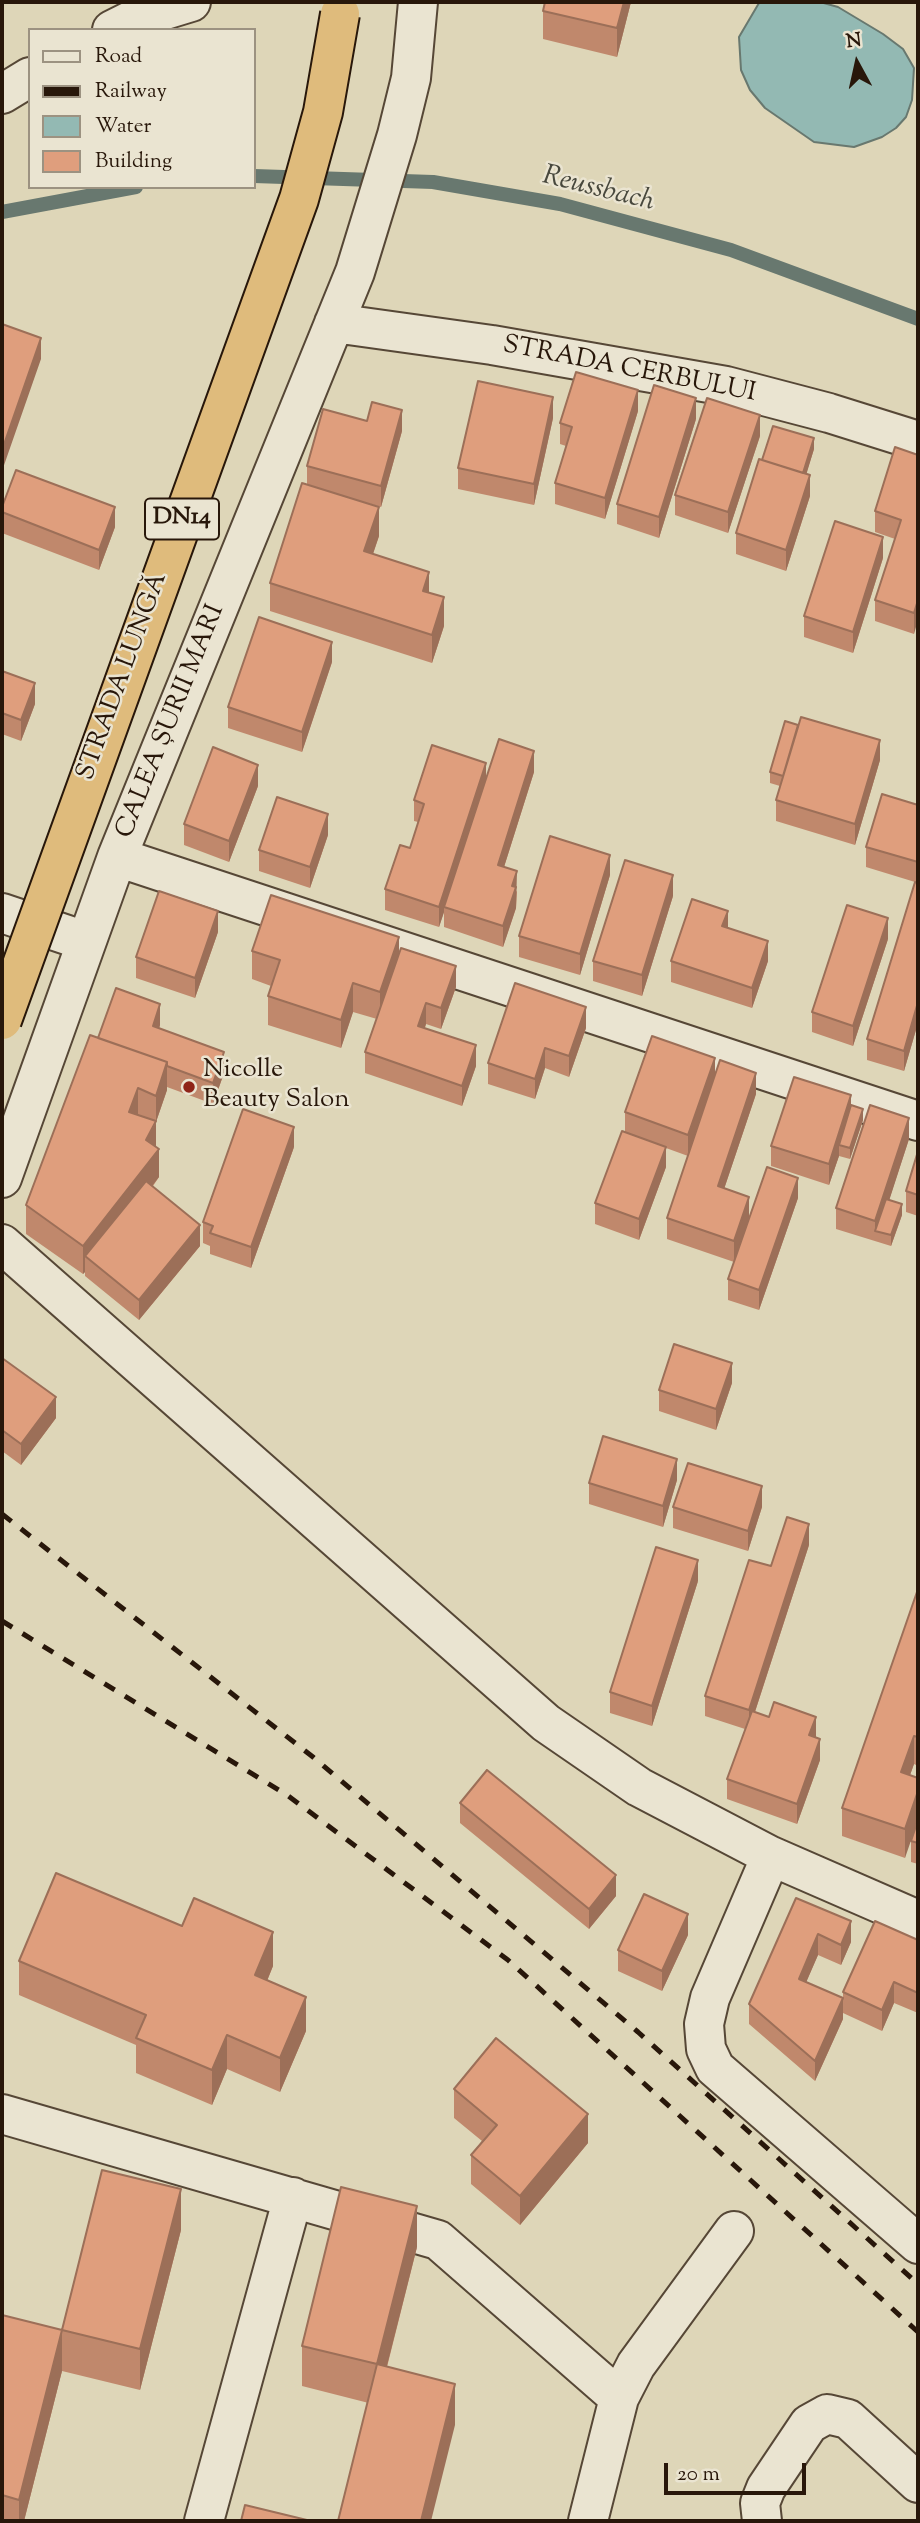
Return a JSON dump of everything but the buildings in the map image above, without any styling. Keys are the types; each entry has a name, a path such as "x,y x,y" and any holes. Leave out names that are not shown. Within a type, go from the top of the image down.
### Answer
{"main road":[{"name":"STRADA LUNGĂ","path":"2,1020 299,198 323,112 341,14"}],"street":[{"path":"116,28 132,20 189,2"},
{"name":"CALEA ȘURII MARI","path":"2,1178 117,857 355,272 394,147 411,78 418,2"},
{"path":"2,94 28,78"},
{"name":"STRADA CERBULUI","path":"334,323 492,345 726,386 829,413 918,441"},
{"path":"117,857 918,1121"},
{"path":"2,913 85,941"},
{"path":"2,1244 546,1723 639,1787 771,1856 918,1920"},
{"path":"771,1856 710,1998 704,2024 706,2049 715,2067 918,2244"},
{"path":"2,2114 438,2240 619,2398"},
{"path":"204,2521 293,2197"},
{"path":"588,2521 619,2398 636,2365 734,2231"},
{"path":"762,2521 761,2503 766,2488 809,2424 827,2414 848,2419 918,2483"}],"water":[{"path":"820,2 838,7 883,34 903,49 914,68 912,100 906,117 882,137 854,147 814,142 765,108 750,90 741,70 739,37 759,3"}],"waterway":[{"name":"Reussbach","path":"256,176 433,182 560,204 731,250 918,319"},
{"name":"Reussbach","path":"2,212 125,189"}],"railway":[{"path":"2,1514 313,1757 638,2032 918,2284"},
{"path":"2,1621 287,1795 508,1960 918,2332"}],"place":[{"name":"Nicolle Beauty Salon","path":"189,1087"}]}
